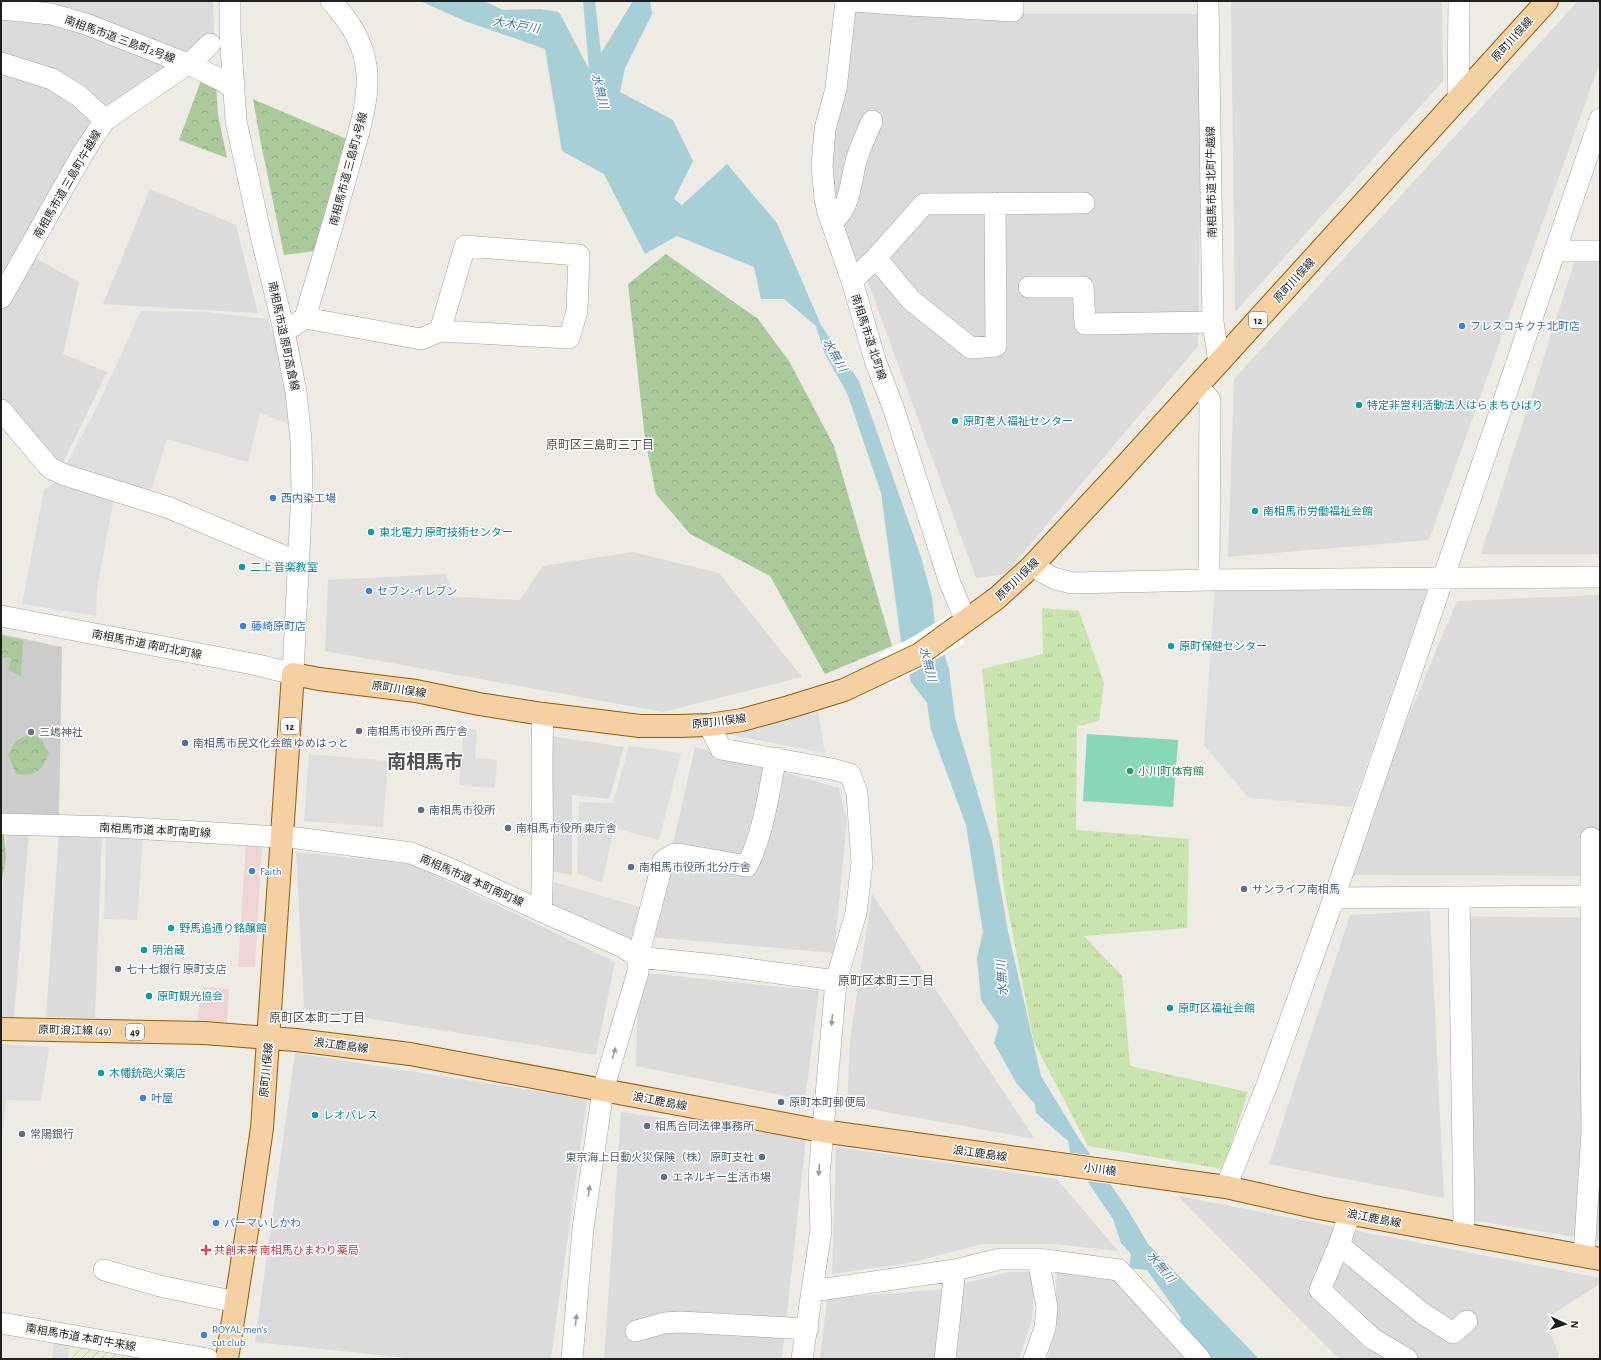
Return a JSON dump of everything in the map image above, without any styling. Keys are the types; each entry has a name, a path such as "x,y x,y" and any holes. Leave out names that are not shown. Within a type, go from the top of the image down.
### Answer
{"main road":[{"name":"原町川俣線","path":"227,1359 262,1128 293,674 319,679 416,691 479,704 543,714 640,726 709,725 742,720 844,690 866,681 920,654 962,625 997,598 1032,566 1219,363 1547,1"},
{"name":"原町浪江線 (49)","path":"1,1029 204,1033 269,1038"},
{"name":"浪江鹿島線","path":"269,1038 331,1043 410,1054 822,1131 1051,1163"},
{"name":"小川橋","path":"1051,1163 1149,1175"},
{"name":"浪江鹿島線","path":"1149,1175 1226,1187 1319,1208 1592,1257"}],"street":[{"name":"南相馬市道 原町高倉線","path":"230,1 233,88 236,121 284,332 296,392 301,440 302,490 293,674"},
{"name":"南相馬市道 三島町4号線","path":"305,318 348,173 366,101 367,76 360,43 344,15 331,1"},
{"path":"846,1 836,89 825,129 822,166 825,199 828,212 852,281"},
{"path":"854,1 1014,6"},
{"name":"南相馬市道 北町牛越線","path":"1208,1 1213,322 1219,363"},
{"path":"1458,1 1458,99"},
{"name":"南相馬市道 三島町2号線","path":"1,9 51,14 86,24 187,64 221,80 233,88"},
{"name":"南相馬市道 三島町牛越線","path":"1,298 83,153 105,120 195,59 210,44"},
{"path":"1,63 52,79 79,96 105,120"},
{"path":"1226,1187 1267,1085 1334,898 1600,119"},
{"path":"832,222 837,218 847,204 857,158 872,120"},
{"path":"876,258 911,300 971,348 996,346 995,203"},
{"name":"南相馬市道 北町線","path":"962,625 896,414 876,363 852,281 876,258 924,204 1084,203"},
{"path":"284,332 305,318 421,339 440,331 569,338 577,311 579,256 465,246 440,331"},
{"path":"1554,251 1600,252"},
{"path":"1029,287 1083,287 1085,324 1213,322"},
{"path":"1198,386 1210,400 1209,580"},
{"path":"1,410 50,468 167,507 279,554 299,564"},
{"path":"1032,566 1053,578 1072,583 1209,580 1600,577"},
{"name":"南相馬市道 南町北町線","path":"1,616 243,662 293,674"},
{"path":"541,911 543,854 543,714"},
{"path":"709,725 721,748 832,768 850,774 857,793 862,863 856,913 836,981 819,1176 821,1230 808,1329 802,1359"},
{"path":"572,1359 583,1228 603,1090 638,972 638,957 663,861 674,854 747,866 754,850 762,823 776,758"},
{"name":"南相馬市道 本町南町線","path":"1,824 115,827 281,838 361,845 411,853 455,871 623,947 638,957 725,966 836,981"},
{"path":"1592,838 1595,896 1596,1024 1596,1132 1592,1257"},
{"path":"1334,898 1595,896"},
{"path":"1460,897 1464,1219 1462,1234"},
{"path":"1350,1213 1339,1245 1320,1290 1373,1339 1407,1359"},
{"path":"1339,1245 1422,1313 1453,1333 1467,1321"},
{"path":"812,1291 955,1270 1000,1259 1038,1259 1118,1270 1200,1359"},
{"path":"1034,1359 1045,1328 1047,1307 1038,1259"},
{"path":"104,1270 160,1286 236,1302"},
{"path":"945,1359 955,1270"},
{"path":"636,1331 664,1323 681,1322 808,1329"},
{"name":"南相馬市道 本町牛来線","path":"1,1323 208,1359"}],"shaded area":[{"path":"36,1 213,1 214,34 186,58 36,5"},
{"path":"1231,1 1442,1 1443,81 1235,312"},
{"path":"1578,1 1600,1 1600,62 1429,540 1228,557 1234,379"},
{"path":"856,7 951,16 1023,14 1203,14 1198,346 1005,574 976,578 868,282 856,263 835,209 829,153"},
{"path":"1,15 64,25 175,65 98,122 1,285"},
{"path":"150,189 236,225 258,313 103,304"},
{"path":"35,258 79,282 63,354 107,372 61,467 50,460 1,397 1,308"},
{"path":"1575,260 1600,260 1600,554 1481,554"},
{"path":"141,311 206,312 268,319 275,341 291,425 260,413 248,462 167,439 149,497 116,487 97,588 96,616 22,604 44,490 58,480 97,407"},
{"path":"633,552 719,573 802,677 663,712 325,651 328,580 446,574 453,597 520,600 543,566"},
{"path":"1215,588 1428,589 1352,807 1249,798 1204,745"},
{"path":"1600,595 1600,876 1342,875 1457,601"},
{"name":"三嶋神社","path":"1,634 62,647 59,818 1,816"},
{"path":"818,711 825,753 727,734"},
{"path":"464,729 477,730 475,758 497,760 495,788 459,785"},
{"path":"552,736 624,747 609,799 572,795 572,875 551,871"},
{"path":"629,746 681,753 659,840 614,828 602,883 577,873 579,802 613,803"},
{"path":"695,747 839,788 847,821 834,953 652,937"},
{"path":"309,754 388,761 383,827 304,821"},
{"path":"29,831 14,1017 1,1017 1,898 7,832"},
{"path":"59,832 102,835 95,1018 46,1017"},
{"path":"106,834 143,836 137,920 104,919"},
{"path":"246,845 262,845 255,967 238,967"},
{"path":"296,852 412,864 615,962 596,1055 304,1008"},
{"path":"554,882 644,908 635,941 552,907"},
{"path":"872,894 1035,1139 847,1105 850,1040"},
{"path":"1430,911 1444,1198 1269,1164 1350,915"},
{"path":"1460,916 1600,918 1600,1241 1464,1219"},
{"path":"638,972 819,991 805,1100 636,1066"},
{"path":"202,987 229,989 227,1023 197,1021"},
{"path":"1,1044 49,1047 41,1101 6,1100 1,1150"},
{"path":"295,1053 587,1099 551,1359 416,1359 255,1342"},
{"path":"621,1112 806,1139 782,1359 604,1359"},
{"path":"836,1147 1057,1179 1118,1251 1053,1244 982,1244 909,1263 832,1274"},
{"path":"1178,1196 1600,1278 1600,1284 1554,1313 1547,1326 1559,1354 1558,1359 1339,1359"},
{"path":"1057,1267 1114,1277 1194,1359 1047,1359 1054,1336"},
{"path":"1008,1272 1036,1272 1032,1319 1019,1359 820,1359 827,1299 943,1289"},
{"path":"54,1343 70,1344 68,1359 52,1359"}],"green space":[{"path":"202,78 216,84 218,115 227,158 179,140"},
{"path":"253,99 349,140 315,251 284,255"},
{"path":"666,254 758,319 789,361 834,446 892,646 825,674 770,576 690,534 656,494 645,439 628,284"},
{"path":"1042,608 1079,611 1104,683 1099,721 1077,726 1076,830 1189,839 1187,928 1084,936 1122,976 1130,1066 1248,1092 1223,1169 1088,1146 1034,1042 1004,889 982,669 1043,654"},
{"path":"1,636 23,640 21,676 9,670 11,658 1,657"},
{"path":"30,734 41,739 49,754 37,772 16,774 8,755 15,741"},
{"name":"小川町体育館","path":"1087,734 1178,740 1173,807 1083,801"},
{"path":"1,832 4,832 6,858 1,885"},
{"path":"73,1345 132,1355 133,1359 71,1359"}],"water":[{"path":"420,1 484,1 503,10 540,9 559,12 589,69 583,1 595,1 601,53 633,1 650,1 652,14 625,68 620,92 673,120 693,161 674,199 682,205 727,164 777,223 821,325 859,381 921,557 932,597 935,625 949,669 955,718 992,841 1008,931 1041,1076 1078,1137 1128,1210 1148,1244 1259,1359 1212,1359 1180,1323 1181,1318 1147,1270 1129,1268 1131,1254 1121,1243 1113,1219 1071,1157 1068,1141 1036,1113 1035,1104 1017,1084 994,1043 999,1026 981,1000 977,958 983,932 966,825 931,730 927,703 911,682 901,641 881,493 847,393 825,354 816,326 784,299 761,299 754,267 677,236 645,254 604,174 562,151 545,49 465,21"}],"pier":[{"path":"953,612 964,643 889,685 879,655"},
{"path":"1043,1149 1134,1161 1138,1188 1059,1177"}],"place":[{"name":"フレスコキクチ北町店","path":"1462,326"},
{"name":"特定非営利活動法人はらまちひばり","path":"1359,405"},
{"name":"原町老人福祉センター","path":"955,421"},
{"name":"西内染工場","path":"273,498"},
{"name":"南相馬市労働福祉会館","path":"1255,511"},
{"name":"東北電力 原町技術センター","path":"371,532"},
{"name":"二上 音楽教室","path":"242,567"},
{"name":"セブン-イレブン","path":"369,591"},
{"name":"藤崎原町店","path":"243,626"},
{"name":"原町保健センター","path":"1171,646"},
{"name":"南相馬市役所 西庁舎","path":"359,731"},
{"name":"三嶋神社","path":"31,732"},
{"name":"南相馬市民文化会館 ゆめはっと","path":"185,743"},
{"name":"小川町体育館","path":"1130,771"},
{"name":"南相馬市役所","path":"421,810"},
{"name":"南相馬市役所 東庁舎","path":"508,828"},
{"name":"南相馬市役所 北分庁舎","path":"631,867"},
{"name":"Faith","path":"252,871"},
{"name":"サンライフ南相馬","path":"1244,889"},
{"name":"野馬追通り銘醸館","path":"171,928"},
{"name":"明治蔵","path":"144,950"},
{"name":"七十七銀行 原町支店","path":"118,969"},
{"name":"原町観光協会","path":"149,996"},
{"name":"原町区福祉会館","path":"1170,1008"},
{"name":"木幡銃砲火薬店","path":"101,1073"},
{"name":"叶屋","path":"143,1098"},
{"name":"原町本町郵便局","path":"781,1102"},
{"name":"レオパレス","path":"315,1115"},
{"name":"相馬合同法律事務所","path":"647,1126"},
{"name":"常陽銀行","path":"22,1134"},
{"name":"東京海上日動火災保険（株） 原町支社","path":"762,1157"},
{"name":"エネルギー生活市場","path":"664,1177"},
{"name":"パーマいしかわ","path":"216,1223"},
{"name":"共創未来 南相馬ひまわり薬局","path":"206,1250"},
{"name":"ROYAL men's cut club","path":"204,1335"}],"district":[{"name":"原町区三島町三丁目","path":"600,445"},
{"name":"南相馬市","path":"425,761"},
{"name":"原町区本町三丁目","path":"886,981"},
{"name":"原町区本町二丁目","path":"317,1018"}],"water label":[{"name":"大木戸川","path":"516,25"},
{"name":"水無川","path":"600,91"},
{"name":"水無川","path":"835,355"},
{"name":"水無川","path":"928,664"},
{"name":"水無川","path":"1002,978"},
{"name":"水無川","path":"1161,1267"}]}
